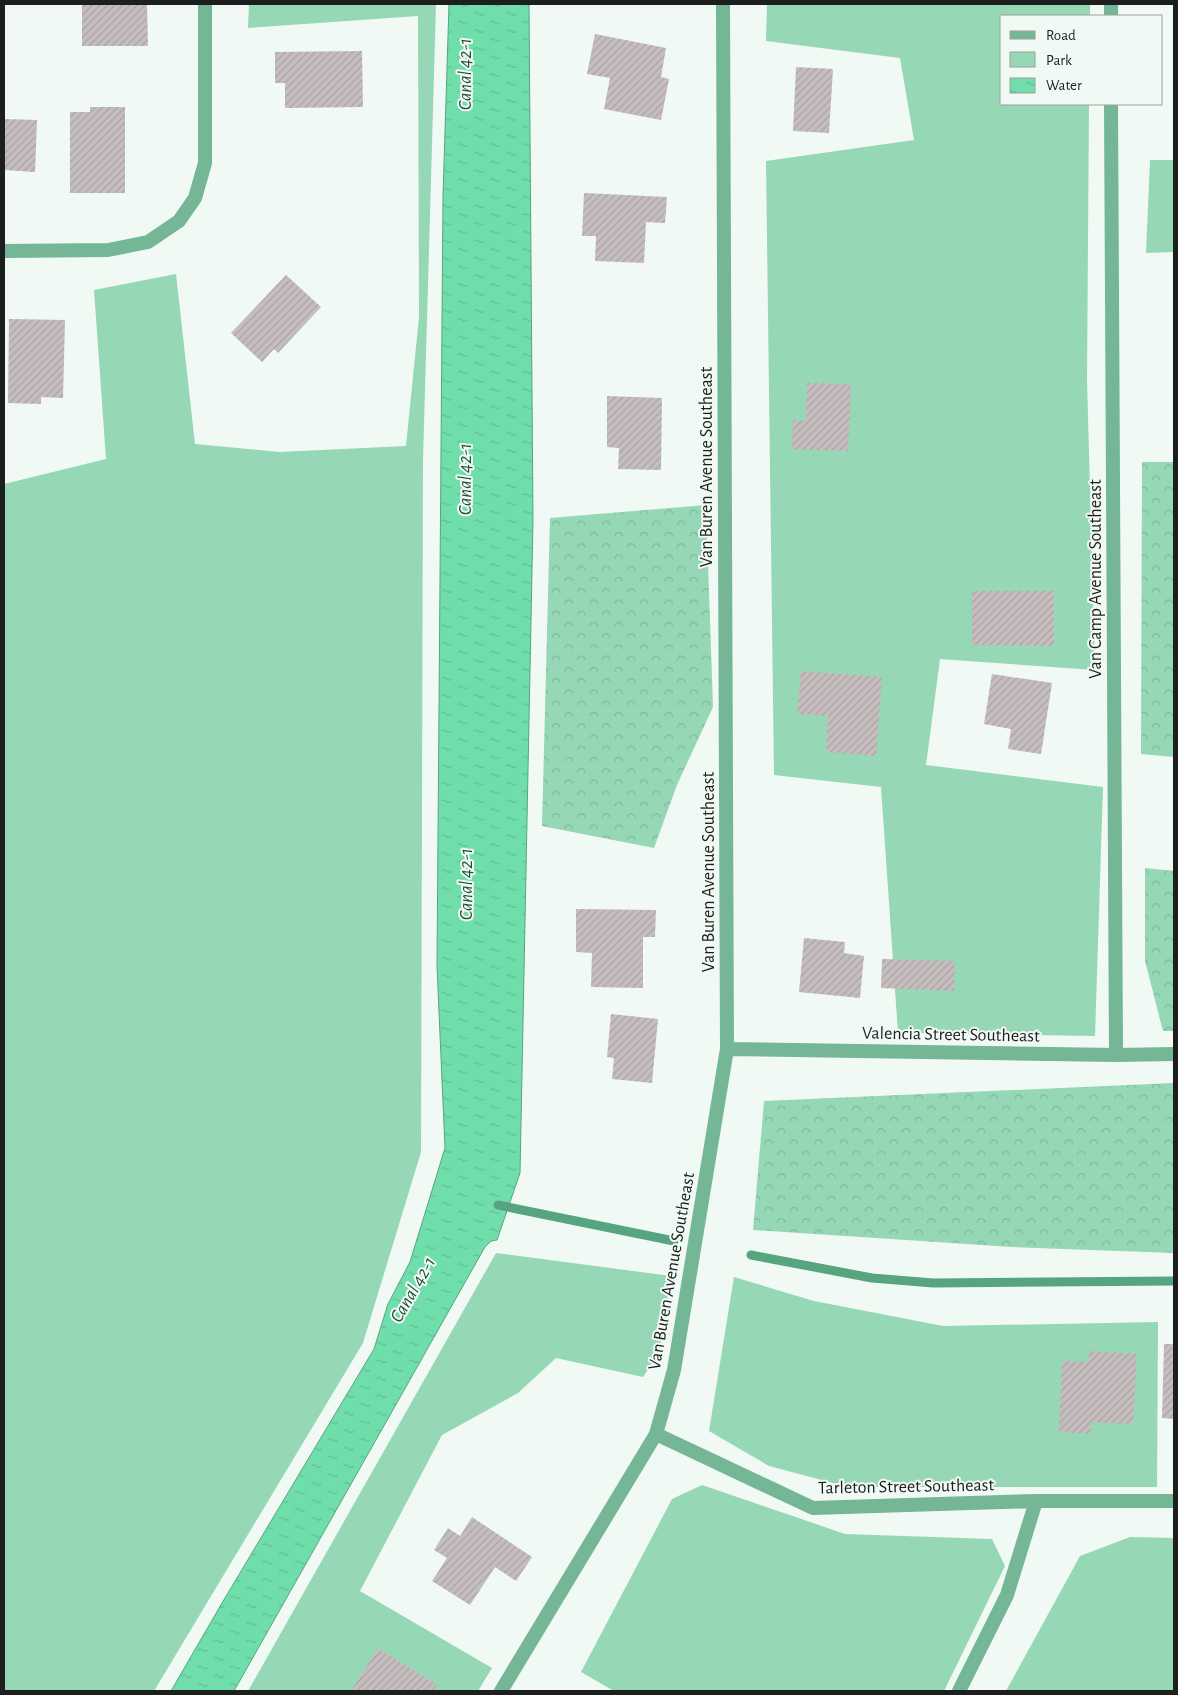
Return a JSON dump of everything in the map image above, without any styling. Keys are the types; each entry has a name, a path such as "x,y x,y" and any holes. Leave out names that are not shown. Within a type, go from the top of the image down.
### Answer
{"street":[{"path":"4,251 108,250 148,242 179,221 195,198 205,163 205,4"},
{"name":"Van Buren Avenue Southeast","path":"501,1691 656,1434 674,1370 727,1049 723,4"},
{"name":"Van Camp Avenue Southeast","path":"1111,105 1116,1055"},
{"name":"Valencia Street Southeast","path":"727,1049 1116,1055 1174,1054"},
{"name":"Tarleton Street Southeast","path":"656,1434 813,1508 1036,1501 1174,1501"},
{"path":"959,1691 1007,1595 1036,1501"}],"green space":[{"path":"249,4 436,4 423,460 421,1152 363,1343 154,1691 4,1691 4,484 106,459 94,290 176,274 195,444 279,452 406,446 419,317 418,16 248,28"},
{"path":"767,4 1090,4 1090,15 1000,15 1000,105 1089,105 1087,380 1095,670 940,659 926,765 1103,787 1095,1036 898,1033 881,787 774,775 766,161 914,140 900,58 766,41"},
{"path":"1150,160 1174,160 1174,252 1146,253"},
{"path":"1142,462 1174,462 1174,757 1141,754"},
{"path":"706,505 713,707 677,785 654,848 542,826 550,518"},
{"path":"1145,868 1174,871 1174,1031 1163,1031 1145,961"},
{"path":"1174,1083 1174,1253 1012,1247 753,1230 764,1101"},
{"path":"496,1253 671,1276 659,1353 643,1377 556,1358 518,1393 442,1435 360,1591 492,1668 478,1691 248,1691"},
{"path":"734,1277 814,1301 943,1326 1158,1322 1157,1487 848,1487 769,1466 709,1431"},
{"path":"702,1485 845,1534 992,1539 1005,1566 944,1691 614,1691 581,1672 672,1499"},
{"path":"1130,1537 1174,1538 1174,1691 1006,1691 1080,1556"}],"water":[{"name":"Canal 42-1","path":"449,4 529,4 533,520 520,1173 497,1240 491,1241 485,1247 234,1691 171,1691 374,1349 388,1304 410,1262 445,1148 437,966 443,196"}],"building":[{"path":"82,4 147,4 148,46 82,46"},
{"path":"595,34 666,48 661,77 669,79 661,120 604,109 610,78 587,74"},
{"path":"362,51 363,107 285,108 285,83 275,83 275,52"},
{"path":"796,67 833,69 829,133 793,131"},
{"path":"90,107 125,107 125,193 70,193 70,112 90,112"},
{"path":"4,119 37,120 35,172 4,170"},
{"path":"584,193 667,197 665,223 646,222 644,263 595,261 596,236 582,236"},
{"path":"286,275 321,307 278,353 274,349 262,362 231,333"},
{"path":"9,319 65,320 63,398 41,397 41,404 8,403"},
{"path":"807,383 851,384 848,451 792,449 793,420 806,421"},
{"path":"607,396 662,398 661,470 618,469 619,448 607,447"},
{"path":"972,591 1054,591 1054,646 972,645"},
{"path":"801,671 882,677 876,756 826,752 828,716 797,714"},
{"path":"992,674 1052,683 1041,754 1008,749 1011,729 984,724"},
{"path":"576,909 656,910 655,937 643,937 643,988 591,987 592,953 576,952"},
{"path":"804,938 845,942 844,953 864,956 860,998 799,992"},
{"path":"882,959 955,961 954,991 881,988"},
{"path":"611,1014 658,1019 652,1083 612,1079 614,1058 607,1057"},
{"path":"1164,1344 1174,1344 1174,1419 1162,1418"},
{"path":"1089,1351 1137,1354 1133,1424 1091,1422 1091,1434 1059,1432 1062,1361 1089,1362"},
{"path":"472,1517 532,1557 516,1581 495,1567 470,1605 432,1581 447,1558 434,1550 448,1528 460,1536"},
{"path":"378,1648 437,1685 433,1691 351,1691"}],"waterway":[{"path":"498,1205 674,1241"},
{"path":"751,1255 872,1278 933,1283 1174,1281"}]}
